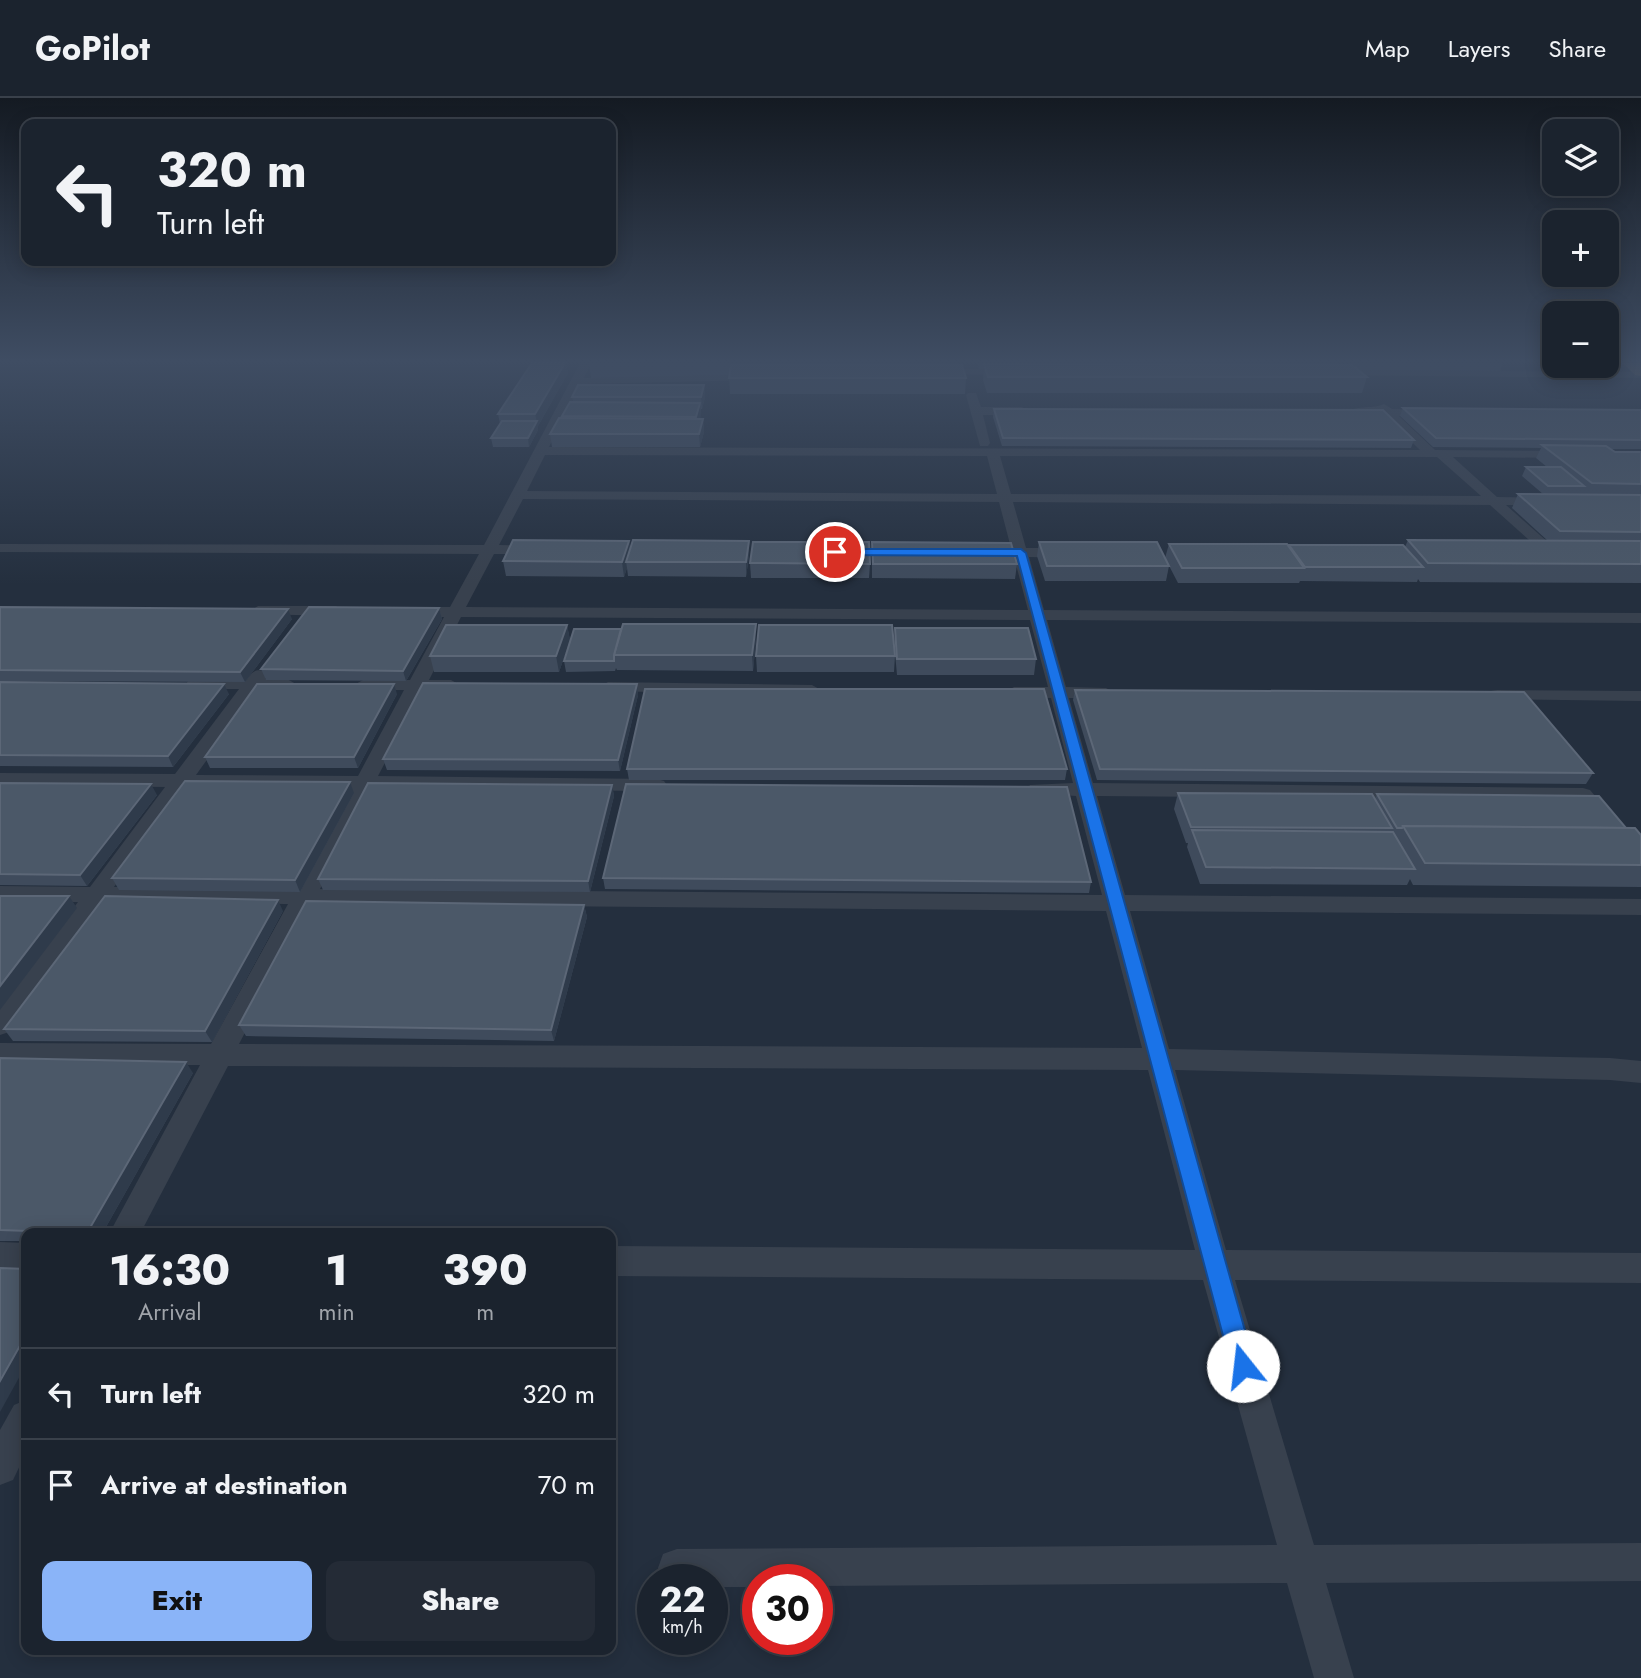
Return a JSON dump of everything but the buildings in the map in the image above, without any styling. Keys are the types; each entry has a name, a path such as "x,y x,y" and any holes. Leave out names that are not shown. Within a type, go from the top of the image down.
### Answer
{"street":[{"path":"127,1228 454,612 550,437"},
{"path":"984,437 1006,498 1157,1059 1334,1678"},
{"path":"1417,437 1559,554"},
{"path":"541,450 988,448 1588,454"},
{"path":"518,495 1561,501"},
{"path":"0,548 557,550"},
{"path":"966,552 1077,553"},
{"path":"1525,554 1559,554"},
{"path":"237,611 347,611"},
{"path":"291,632 307,611"},
{"path":"387,611 1641,618"},
{"path":"0,1025 268,663"},
{"path":"173,684 307,684"},
{"path":"347,685 470,685"},
{"path":"594,687 827,690"},
{"path":"992,692 1129,693"},
{"path":"1475,695 1641,696"},
{"path":"0,779 682,785"},
{"path":"1014,789 1583,794 1641,865"},
{"path":"0,894 1641,907"},
{"path":"0,1054 1157,1059 1610,1069 1641,1072"},
{"path":"0,1257 21,1258"},
{"path":"616,1261 1641,1268"},
{"path":"0,1467 21,1427"},
{"path":"728,1568 1641,1562"}],"route":[{"path":"835,552 1021,553 1243,1366"}]}
